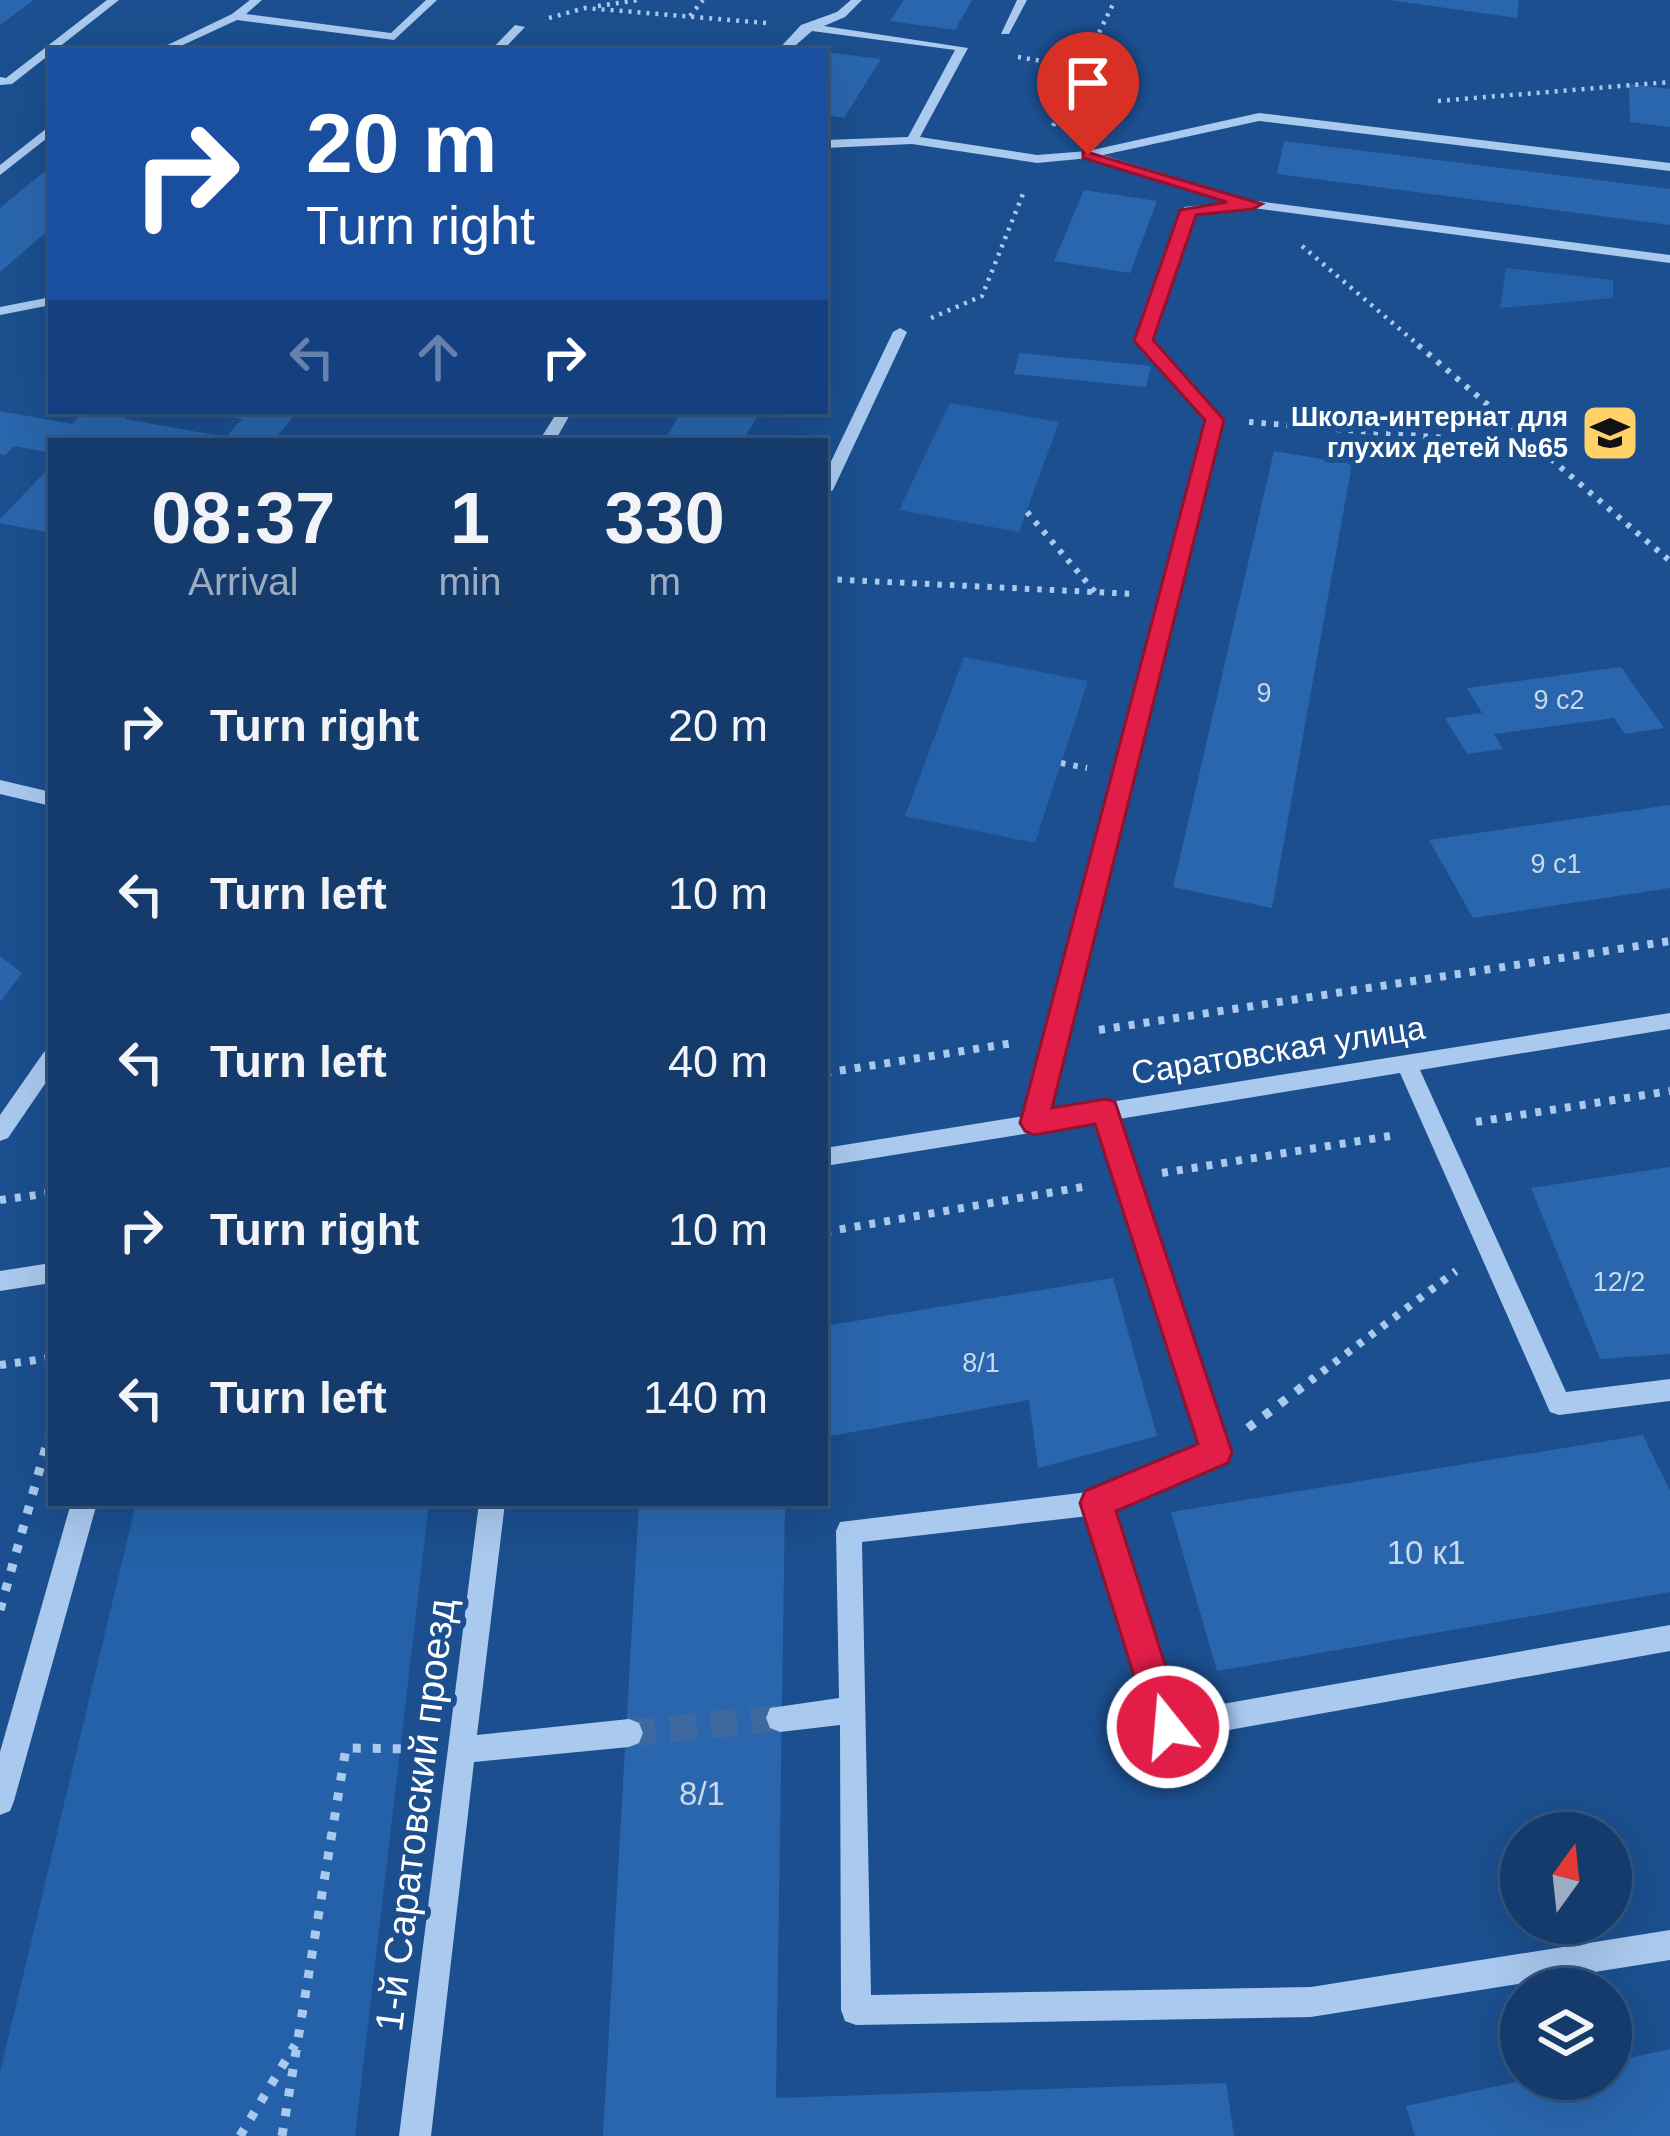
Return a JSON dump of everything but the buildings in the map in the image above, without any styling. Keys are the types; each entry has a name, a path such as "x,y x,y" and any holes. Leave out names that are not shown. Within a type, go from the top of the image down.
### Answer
{"street":[{"path":"52,48 114,0"},
{"path":"167,48 236,16 257,0"},
{"path":"236,16 394,37 432,0"},
{"path":"786,48 805,26 850,10 857,0"},
{"path":"1005,32 1022,0"},
{"path":"805,26 962,48 912,140"},
{"path":"499,48 519,27"},
{"path":"0,81 8,82 48,51"},
{"path":"828,144 912,140 1037,159 1088,155 1259,117 1670,166"},
{"path":"0,171 48,131"},
{"path":"1088,155 1253,204 1670,259"},
{"path":"1034,1123 1215,420 1143,341 1189,210 1253,204"},
{"path":"0,311 48,302"},
{"path":"828,484 900,332"},
{"path":"0,787 48,798"},
{"name":"Саратовская улица","path":"828,1157 1670,1021"},
{"path":"0,1132 48,1062"},
{"path":"1406,1063 1559,1404 1670,1390"},
{"path":"1106,1111 1124,1180 1216,1452 1097,1503 849,1531 856,2010 1311,2002 1670,1945"},
{"path":"0,1280 48,1273"},
{"path":"1097,1503 1168,1727 1670,1638"},
{"path":"0,1801 83,1506"},
{"name":"1-й Саратовский проезд","path":"415,2136 492,1506"},
{"path":"779,1718 853,1709"},
{"path":"461,1750 629,1733"}],"path":[{"path":"570,0 585,8 805,26"},
{"path":"519,27 585,8 638,0"},
{"path":"689,17 703,0"},
{"path":"900,332 982,296 1037,159 1115,0"},
{"path":"1422,102 1670,82"},
{"path":"1064,106 1088,155"},
{"path":"1253,204 1670,561"},
{"path":"1215,420 1535,445"},
{"path":"1027,512 1096,592"},
{"path":"828,579 1169,596"},
{"path":"828,1073 1670,940"},
{"path":"828,1231 1670,1091"},
{"path":"0,1200 48,1193"},
{"path":"1216,1452 1486,1248"},
{"path":"0,1365 48,1358"},
{"path":"0,1610 48,1440"},
{"path":"282,2136 346,1748 461,1750"},
{"path":"240,2136 298,2041"}],"shaded area":[{"path":"1506,268 1613,280 1613,298 1500,308"},
{"path":"950,403 1059,422 1019,532 899,510"},
{"path":"964,657 1088,681 1035,843 905,816"},
{"path":"135,1506 429,1506 355,2136 0,2136 0,2072"}],"tunnel":[{"path":"629,1733 780,1718"}],"place":[{"name":"Школа-интернат для глухих детей №65","path":"1610,433"}],"route":[{"path":"1088,155 1253,204 1189,210 1143,341 1215,420 1034,1123 1106,1111 1124,1180 1216,1452 1097,1503 1168,1727"}]}
